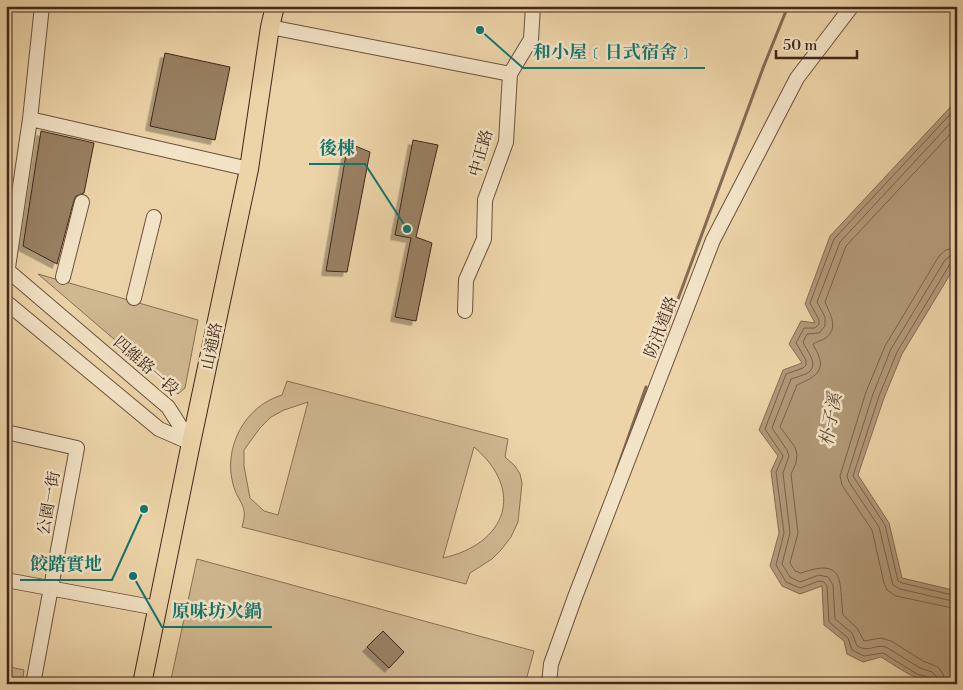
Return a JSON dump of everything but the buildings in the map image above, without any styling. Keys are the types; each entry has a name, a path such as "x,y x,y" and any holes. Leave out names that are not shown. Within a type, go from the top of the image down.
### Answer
{"main road":[{"name":"山通路","path":"142,684 249,168 270,27 275,6"}],"street":[{"path":"7,273 30,119 42,6"},
{"name":"中正路","path":"464,311 466,280 484,239 485,200 506,142 510,74 531,39 533,6"},
{"name":"防汛道路","path":"550,684 552,664 575,597 713,240 797,78 852,6"},
{"path":"270,27 510,74"},
{"path":"30,119 249,168"},
{"path":"63,277 82,202"},
{"path":"134,298 154,217"},
{"name":"四維路一段","path":"7,273 168,407 191,443"},
{"path":"6,302 159,429 191,443"},
{"name":"公園一街","path":"6,432 77,448 33,684"},
{"path":"6,580 157,608"}],"shaded area":[{"path":"38,274 198,320 185,388 178,394"},
{"path":"287,381 508,439 505,457 515,466 520,474 522,483 518,522 511,537 492,559 470,573 466,584 242,527 244,509 235,491 231,470 234,442 248,418 257,408 269,400 282,395","holes":["308,402 278,515 264,511 250,498 244,466 244,450 260,428 271,417 284,410","474,447 490,464 500,481 504,498 502,514 494,528 482,541 465,551 443,558"]},
{"path":"197,559 534,651 525,684 170,684"},
{"path":"6,666 24,670 22,684 6,684"}],"water":[{"name":"朴子溪","path":"957,100 957,263 902,354 884,398 858,475 889,523 902,578 957,591 957,684 944,684 916,678 881,657 863,662 847,654 844,641 824,625 822,586 800,594 782,586 770,566 779,533 771,471 778,456 759,430 783,370 802,363 789,344 801,321 815,323 805,304 830,236"}],"waterway":[{"path":"660,348 763,68 788,6"},
{"path":"616,472 646,387"}],"place":[{"name":"和小屋﹝日式宿舍﹞","path":"480,30"},
{"name":"後棟","path":"407,229"},
{"name":"餃踏實地","path":"144,509"},
{"name":"原味坊火鍋","path":"133,576"}]}
